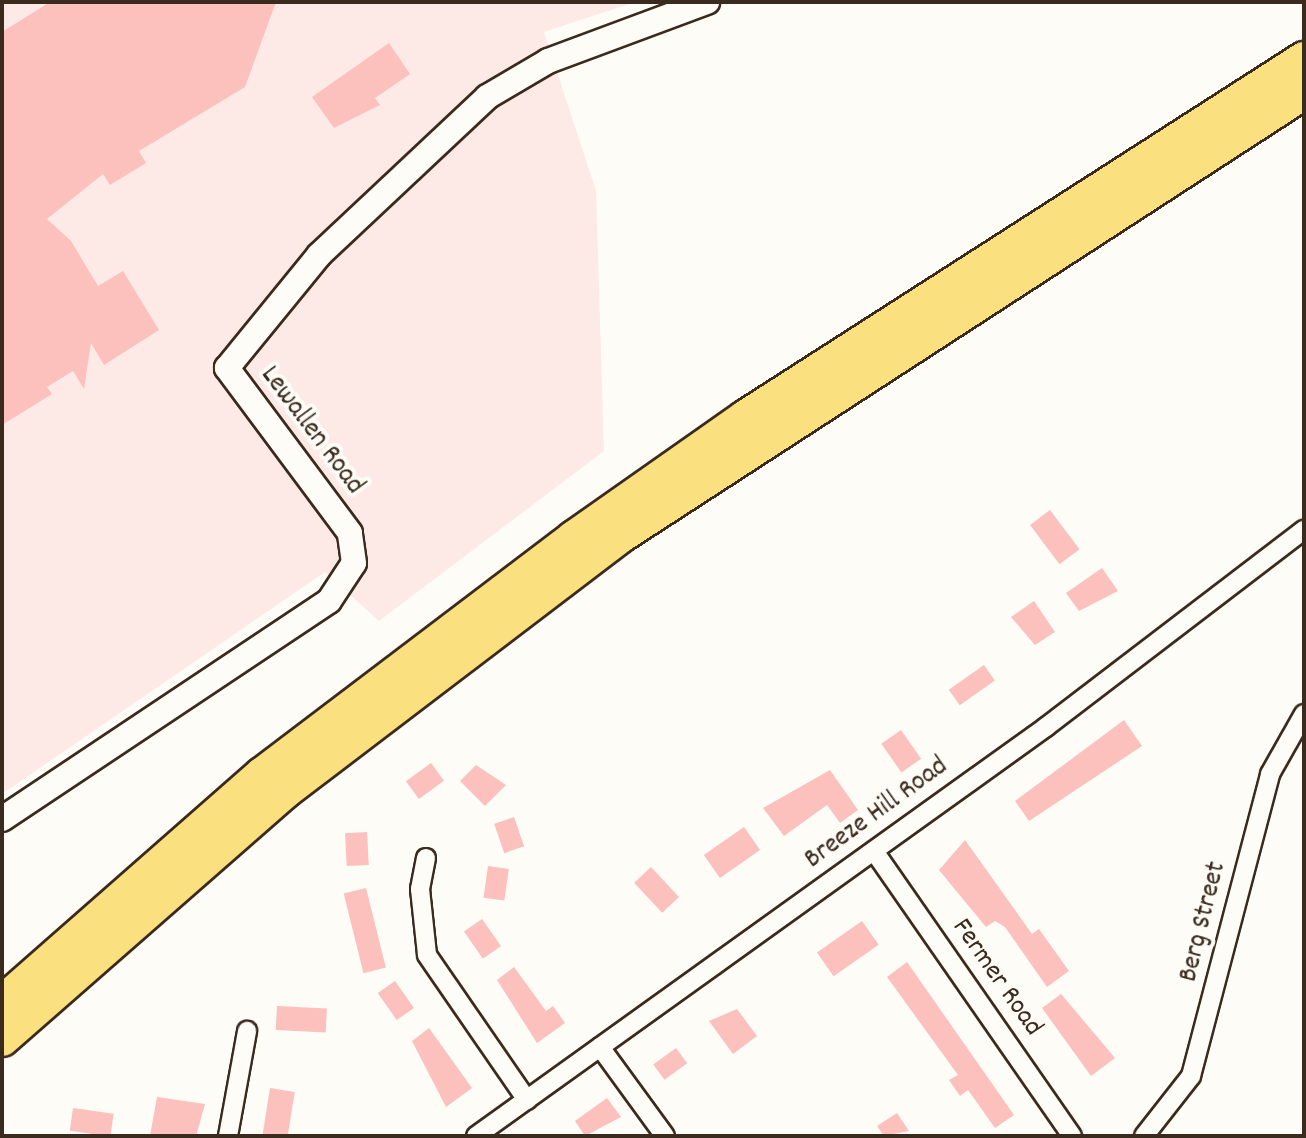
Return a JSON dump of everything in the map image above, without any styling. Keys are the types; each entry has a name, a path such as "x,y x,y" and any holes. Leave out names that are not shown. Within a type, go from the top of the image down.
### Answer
{"highway":[{"path":"2,1003 263,774 574,538 772,400 1304,59"},
{"path":"2,1039 284,792 620,536 1304,92"}],"street":[{"name":"Lewallen Road","path":"2,819 329,601 354,563 350,533 227,368 319,255 487,97 548,61 707,2"},
{"name":"Breeze Hill Road","path":"476,1136 874,851 1304,530"},
{"name":"Berg Street","path":"1144,1136 1191,1076 1270,774 1304,714"},
{"name":"Fermer Road","path":"874,851 1072,1136"},
{"path":"426,858 420,889 427,955 527,1100"},
{"path":"228,1136 247,1031"},
{"path":"600,1047 665,1136"}],"shaded area":[{"path":"2,2 635,2 544,32 596,191 604,451 379,621 325,572 2,794"}],"building":[{"path":"50,2 276,2 245,87 139,151 146,163 110,185 103,174 47,219 71,241 98,286 123,271 159,330 104,365 91,343 84,389 73,371 47,387 52,394 2,425 2,32"},
{"path":"389,43 410,74 375,98 380,105 334,128 312,97"},
{"path":"1050,510 1079,549 1060,564 1030,525"},
{"path":"1102,568 1118,591 1079,611 1066,593"},
{"path":"1034,601 1055,632 1035,645 1011,617"},
{"path":"984,665 995,681 960,705 949,690"},
{"path":"1124,720 1142,746 1029,821 1015,801"},
{"path":"901,730 921,759 901,772 881,744"},
{"path":"431,763 444,781 419,799 406,781"},
{"path":"476,765 506,785 485,806 460,781"},
{"path":"830,770 858,810 840,823 827,805 784,836 763,808"},
{"path":"514,817 524,846 504,853 494,824"},
{"path":"744,827 760,850 720,878 704,855"},
{"path":"367,832 369,865 347,866 345,833"},
{"path":"965,840 1032,934 1039,929 1069,971 1047,987 1005,927 995,921 986,927 939,870"},
{"path":"488,866 509,869 504,901 484,898"},
{"path":"651,867 679,897 662,913 634,883"},
{"path":"366,888 386,968 364,973 344,894"},
{"path":"482,919 501,946 483,959 464,932"},
{"path":"862,921 879,945 834,976 817,953"},
{"path":"907,962 1014,1115 995,1128 968,1090 960,1096 949,1080 958,1075 887,977"},
{"path":"514,967 546,1011 553,1006 565,1023 537,1043 497,980"},
{"path":"395,981 414,1008 397,1020 378,993"},
{"path":"1061,994 1115,1058 1091,1076 1042,1008"},
{"path":"277,1006 327,1009 326,1033 276,1030"},
{"path":"737,1009 757,1036 733,1054 709,1021"},
{"path":"429,1028 472,1088 446,1107 412,1041"},
{"path":"676,1048 687,1063 665,1080 653,1064"},
{"path":"270,1088 295,1092 288,1136 262,1136"},
{"path":"157,1097 205,1104 196,1136 150,1136"},
{"path":"607,1098 621,1117 585,1136 575,1121"},
{"path":"73,1108 114,1114 110,1136 70,1131"},
{"path":"897,1113 909,1131 884,1136 877,1126"}]}
